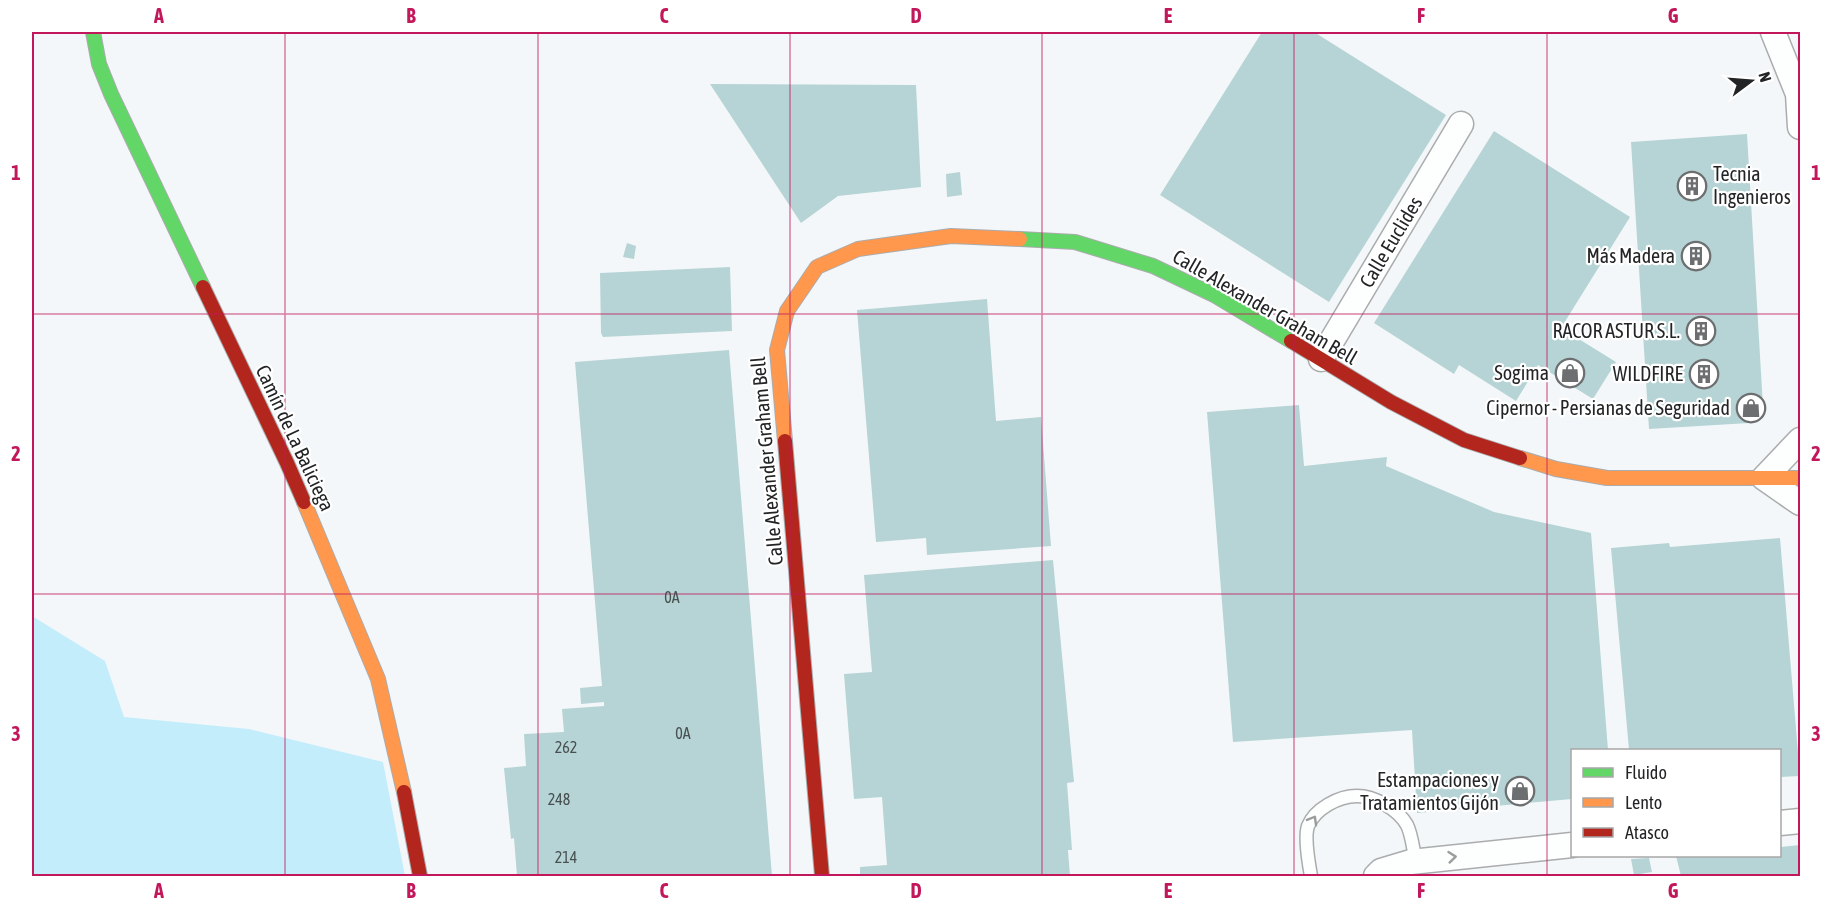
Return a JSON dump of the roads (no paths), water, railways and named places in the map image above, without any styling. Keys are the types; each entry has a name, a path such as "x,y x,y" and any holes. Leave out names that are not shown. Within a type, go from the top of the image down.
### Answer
{"street":[{"name":"Camín de La Baliciega","path":"93,32 99,64 111,94 287,463 378,679 398,764 420,876"},
{"path":"1773,32 1799,94 1800,127"},
{"name":"Calle Euclides","path":"1321,359 1461,124"},
{"name":"Calle Alexander Graham Bell","path":"822,876 777,350 788,311 817,267 858,249 951,236 1075,242 1153,266 1214,295 1391,402 1464,440 1556,468 1607,478 1800,478"},
{"path":"1800,440 1764,478 1800,503"},
{"path":"1781,823 1800,821"},
{"path":"1376,876 1381,871 1416,861 1571,845"}],"lane":[{"path":"1311,876 1308,862 1308,827 1318,811 1336,800 1357,796 1378,801 1394,810 1407,825 1416,861"}],"place":[{"name":"Tecnia Ingenieros","path":"1692,186"},
{"name":"Más Madera","path":"1696,256"},
{"name":"RACOR ASTUR S.L.","path":"1701,331"},
{"name":"Sogima","path":"1570,373"},
{"name":"WILDFIRE","path":"1704,374"},
{"name":"Cipernor - Persianas de Seguridad","path":"1751,408"},
{"name":"Estampaciones y Tratamientos Gijón","path":"1520,791"}]}
